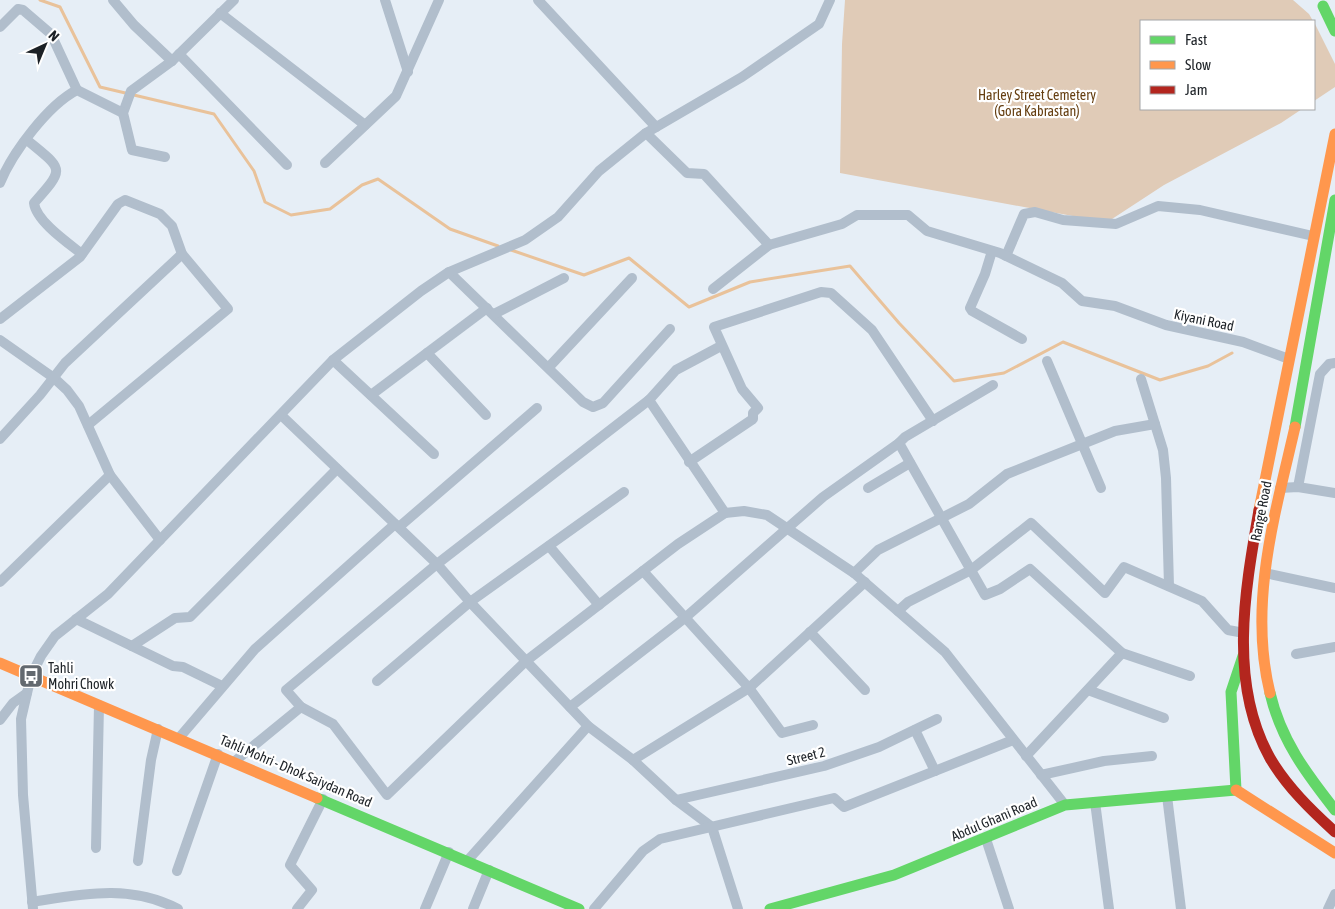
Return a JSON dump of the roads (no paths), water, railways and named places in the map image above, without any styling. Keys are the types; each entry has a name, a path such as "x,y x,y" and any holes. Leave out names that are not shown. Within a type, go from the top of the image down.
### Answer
{"main road":[{"path":"1319,3 1335,31"},
{"path":"1335,134 1288,359 1250,574 1244,633 1244,656 1250,702 1265,748 1276,770 1291,790 1335,832"},
{"name":"Range Road","path":"1335,200 1319,280 1300,404 1280,488 1265,573 1259,625 1266,682 1272,708 1292,754 1305,775 1335,810"},
{"path":"1244,656 1231,692 1236,790 1335,853"},
{"name":"Tahli Mohri - Dhok Saiydan Road","path":"0,663 235,761 579,909"},
{"name":"Abdul Ghani Road","path":"770,909 894,875 986,839 1065,805 1236,790"}],"street":[{"path":"113,0 134,25 175,58 286,165"},
{"path":"166,157 132,150 124,108 131,91 175,58 234,0"},
{"path":"385,0 408,72"},
{"path":"325,163 396,96 439,0"},
{"path":"538,0 656,127"},
{"path":"178,909 144,895 119,892 101,892 32,906 22,776 21,719 31,676 54,636 108,594 333,360 421,290 448,272 525,240 558,217 599,171 646,133 742,77 819,24 828,1"},
{"path":"1319,3 1335,15"},
{"path":"0,27 18,8 23,10 51,34 77,90 124,108"},
{"path":"220,13 365,125"},
{"path":"0,183 7,166 43,118 66,96 77,90"},
{"path":"646,133 687,173 704,174 769,245 713,289"},
{"path":"27,140 55,163 58,171 56,178 34,204 35,210 61,237 82,254"},
{"path":"0,319 82,254 118,204 125,200 160,214 172,226 182,254 228,309 88,425"},
{"path":"1006,256 1024,214 1034,212 1063,220 1116,224 1158,206 1200,210 1313,236"},
{"name":"Kiyani Road","path":"769,245 842,224 857,215 908,215 927,232 1006,256 1062,283 1082,301 1115,306 1166,326 1243,342 1288,359"},
{"path":"992,251 985,274 970,308 972,311 1022,339"},
{"path":"0,439 65,363 182,254"},
{"path":"448,272 491,311 583,402 593,407 603,403 670,329"},
{"path":"371,395 427,353 491,311 564,278"},
{"path":"548,367 632,278"},
{"path":"689,462 753,419 753,413 758,408 742,389 714,327 822,292 831,292 872,330 933,421"},
{"path":"0,340 54,378 79,406 110,475 160,540"},
{"path":"721,346 676,370 649,400 437,564 286,690 301,707 333,724 387,795 526,661 678,544 724,513 744,511 767,515 854,573 945,652 1065,805"},
{"path":"427,353 486,416"},
{"path":"333,360 434,454"},
{"path":"1047,361 1101,488"},
{"path":"1298,487 1320,374 1329,364 1335,363"},
{"path":"1141,379 1163,450 1166,478 1169,586"},
{"path":"570,707 686,617 823,497 899,443 993,385"},
{"path":"649,400 724,513"},
{"path":"179,738 255,649 537,408"},
{"path":"282,415 437,564 470,602 588,726 633,760 676,800 712,827 738,909"},
{"path":"854,573 878,550 968,504 1007,474 1115,431 1155,424"},
{"path":"899,443 985,595 1000,589 1030,569 1122,653 1190,676"},
{"path":"868,488 910,463"},
{"path":"132,646 175,618 190,617 337,469"},
{"path":"0,582 110,475"},
{"path":"1280,488 1298,487 1335,493"},
{"path":"377,682 470,602 624,492"},
{"path":"898,612 908,602 971,570 1031,523 1105,593 1124,567 1202,601 1228,630 1244,633"},
{"path":"549,546 599,604"},
{"path":"643,571 749,688 782,733 813,725"},
{"path":"1265,573 1335,588"},
{"path":"633,760 749,688 865,582"},
{"path":"76,619 222,686"},
{"path":"810,632 865,690"},
{"path":"1296,654 1335,647"},
{"path":"1026,756 1122,653"},
{"path":"1088,690 1164,718"},
{"path":"0,720 13,703 27,693"},
{"path":"96,848 99,704"},
{"path":"235,761 301,707"},
{"name":"Street 2","path":"676,800 824,766 879,747 937,719"},
{"path":"468,860 588,726"},
{"path":"138,861 151,760 158,729"},
{"path":"915,730 935,771"},
{"path":"594,909 644,851 660,839 834,798 844,808 1013,740"},
{"path":"177,871 218,754"},
{"path":"1041,775 1104,761 1152,756"},
{"path":"1168,796 1181,909"},
{"path":"297,909 312,890 290,865 323,799"},
{"path":"1095,802 1108,909"},
{"path":"986,839 1009,909"},
{"path":"425,909 449,852"},
{"path":"473,909 489,870"},
{"path":"1328,909 1335,894"}],"waterway":[{"path":"40,0 60,7 100,87 214,114 254,171 265,202 291,215 330,209 362,185 378,179 450,229 498,246"},
{"path":"511,250 584,275 629,258 689,307 750,282 850,266 899,323 954,381 1004,373 1063,342 1160,380 1208,366 1232,353"}],"place":[{"name":"Tahli Mohri Chowk","path":"31,676"}],"park label":[{"name":"Harley Street Cemetery (Gora Kabrastan)","path":"1037,104"}]}
